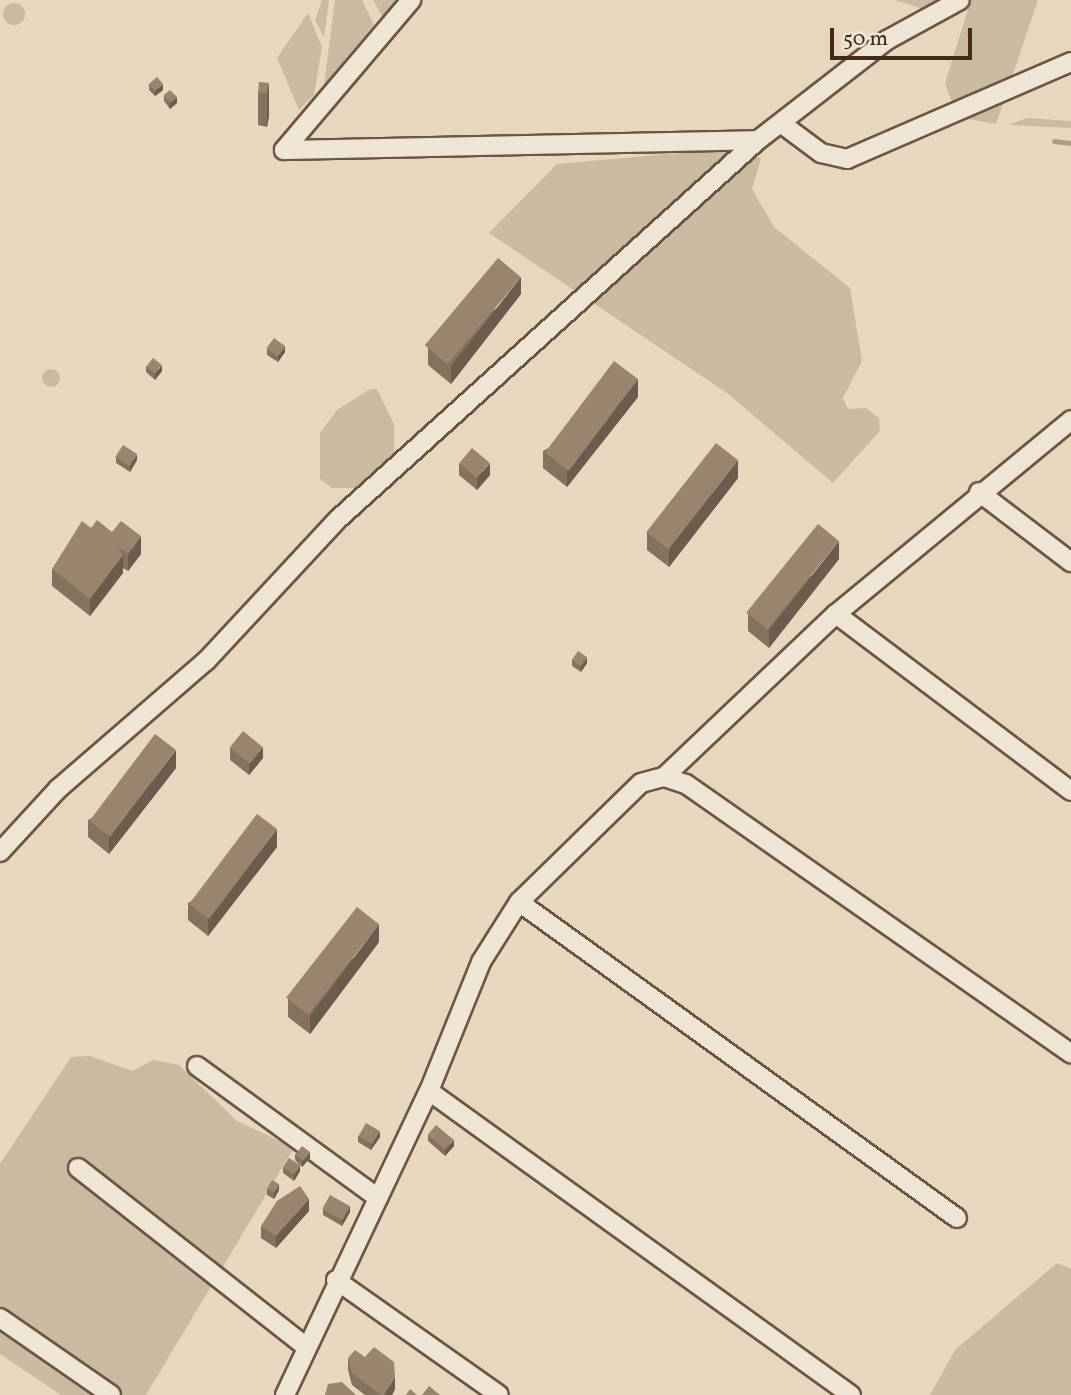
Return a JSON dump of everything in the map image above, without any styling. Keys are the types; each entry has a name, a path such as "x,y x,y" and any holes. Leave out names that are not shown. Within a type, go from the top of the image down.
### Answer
{"street":[{"path":"411,0 284,150 758,140"},
{"path":"0,852 58,789 206,661 337,520 758,140 887,40 960,0"},
{"path":"782,124 821,153 847,159 1071,62"},
{"path":"285,1395 304,1346 429,1091 481,962 519,902 641,783 664,777 836,614 979,492 1071,419"},
{"path":"979,492 1071,562"},
{"path":"836,614 1071,791"},
{"path":"664,777 685,784 1071,1054"},
{"path":"519,902 957,1218"},
{"path":"197,1066 378,1198"},
{"path":"429,1091 851,1395"},
{"path":"78,1168 304,1346"},
{"path":"336,1280 499,1395"},
{"path":"0,1318 111,1395"}],"shaded area":[{"path":"322,0 329,0 324,37 315,20"},
{"path":"335,0 362,0 374,25 324,85"},
{"path":"373,0 398,0 383,18"},
{"path":"894,0 954,0 958,7 953,18"},
{"path":"971,0 1038,0 996,124 968,119 954,108 945,83"},
{"path":"14,3 22,6 25,14 22,22 14,25 6,22 3,14 6,6"},
{"path":"308,13 322,47 314,95 299,110 277,58"},
{"path":"1027,118 1071,121 1071,128 1009,125"},
{"path":"745,147 761,159 752,189 774,227 850,288 862,361 843,398 848,409 866,408 879,418 880,431 833,483 727,393 489,233 557,164"},
{"path":"47,369 55,369 60,378 58,385 47,387 42,382 42,374"},
{"path":"370,389 377,389 394,424 394,466 360,488 332,488 320,479 320,433 337,410"},
{"path":"90,1056 132,1071 153,1060 179,1065 237,1121 294,1148 146,1395 61,1395 0,1354 0,1164 71,1057"},
{"path":"1057,1263 1071,1269 1071,1395 930,1395 955,1350"}],"building":[{"path":"157,77 163,84 155,91 149,84"},
{"path":"259,82 269,83 267,94 258,92"},
{"path":"170,90 177,97 170,103 164,95"},
{"path":"498,258 521,277 448,365 425,345"},
{"path":"274,338 285,346 278,357 266,349"},
{"path":"153,358 162,365 155,373 146,367"},
{"path":"614,361 638,379 569,471 545,453"},
{"path":"716,443 738,460 668,549 646,532"},
{"path":"123,445 137,454 130,466 115,457"},
{"path":"472,448 490,463 477,478 459,463"},
{"path":"97,520 112,532 121,521 141,536 128,554 117,546 123,555 90,599 52,569 82,521 91,528"},
{"path":"818,524 839,541 767,630 746,613"},
{"path":"578,651 587,657 581,666 572,660"},
{"path":"243,731 263,747 250,764 230,747"},
{"path":"155,734 176,750 110,837 89,821"},
{"path":"257,814 277,829 209,919 189,904"},
{"path":"357,907 379,924 308,1015 286,998"},
{"path":"366,1123 380,1131 372,1144 358,1136"},
{"path":"436,1125 454,1140 445,1150 428,1135"},
{"path":"302,1146 310,1152 303,1161 295,1155"},
{"path":"289,1158 300,1165 294,1174 283,1167"},
{"path":"272,1180 279,1184 274,1193 267,1189"},
{"path":"300,1186 309,1199 276,1236 261,1226 277,1201"},
{"path":"330,1195 350,1206 342,1220 322,1209"},
{"path":"374,1347 394,1362 395,1377 384,1395 352,1373 348,1358 355,1350 365,1357"},
{"path":"342,1382 356,1395 325,1395 328,1384"},
{"path":"429,1386 440,1395 422,1395"},
{"path":"410,1389 417,1395 406,1395"}],"waterway":[{"path":"1054,141 1071,143"}]}
